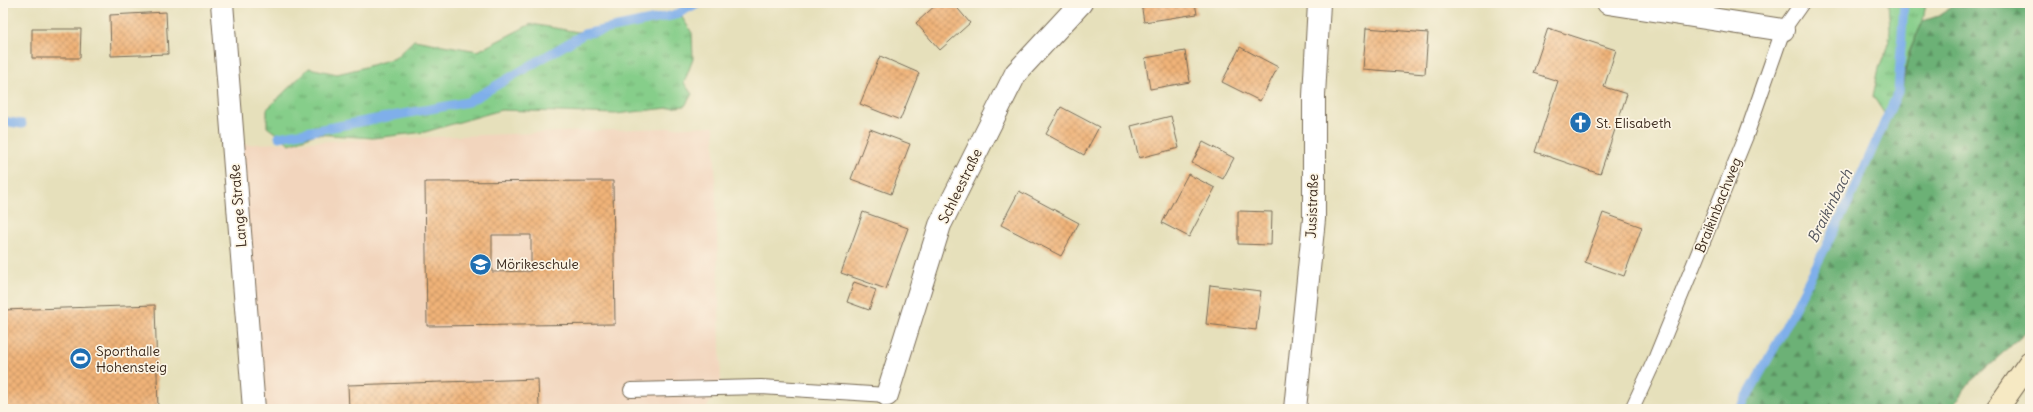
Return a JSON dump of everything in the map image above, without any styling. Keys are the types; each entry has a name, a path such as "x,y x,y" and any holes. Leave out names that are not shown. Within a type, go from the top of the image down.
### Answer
{"street":[{"name":"Lange Straße","path":"222,3 254,409"},
{"name":"Schleestraße","path":"887,395 940,225 1016,72 1081,3"},
{"name":"Jusistraße","path":"1295,409 1314,218 1314,96 1320,3"},
{"path":"1608,3 1783,30"},
{"path":"1996,409 2030,362"}],"lane":[{"name":"Braikinbachweg","path":"1632,409 1656,357 1746,136 1783,30 1802,3"},
{"path":"631,390 761,387 887,395"}],"shaded area":[{"name":"Mörikeschule","path":"714,126 721,382 706,409 256,409 233,145"}],"green space":[{"path":"1888,3 1926,3 1923,21 1909,52 1900,93 1892,99 1884,113 1873,96 1879,68 1888,47 1890,30"},
{"path":"1958,3 2030,3 2030,329 1970,382 1950,409 1743,409 1778,345 1854,197 1901,94 1909,53 1923,21 1938,16"},
{"path":"678,11 692,33 693,59 684,83 692,94 685,106 616,114 501,110 425,132 373,138 316,134 290,144 267,127 267,109 309,68 337,74 358,69 395,58 414,40 478,51 531,24 578,32"}],"building":[{"path":"938,3 953,3 970,23 940,50 916,23"},
{"path":"1141,3 1195,3 1197,14 1144,22"},
{"path":"166,12 168,54 111,56 110,15"},
{"path":"1366,28 1428,33 1425,74 1363,69"},
{"name":"St. Elisabeth","path":"1548,28 1616,50 1604,87 1627,94 1600,174 1535,152 1558,81 1533,73"},
{"path":"32,29 81,29 80,58 32,58"},
{"path":"1240,47 1278,67 1260,101 1222,82"},
{"path":"1185,51 1190,82 1150,89 1145,58"},
{"path":"880,56 919,73 900,120 860,104"},
{"path":"1061,107 1099,127 1084,155 1046,134"},
{"path":"1171,116 1179,148 1139,158 1131,126"},
{"path":"870,129 910,144 891,194 851,179"},
{"path":"1203,142 1234,158 1223,179 1192,163"},
{"path":"1188,174 1215,188 1189,237 1162,223"},
{"path":"613,181 615,324 427,326 425,182","holes":["492,235 531,235 531,271 492,272"]},
{"path":"1019,191 1079,223 1061,256 1001,225"},
{"path":"1238,211 1272,212 1271,245 1238,244"},
{"path":"863,212 908,228 886,289 841,273"},
{"path":"1603,213 1642,227 1624,276 1585,262"},
{"path":"854,282 876,290 869,310 847,302"},
{"path":"1210,285 1261,291 1256,330 1206,324"},
{"name":"Sporthalle Hohensteig","path":"155,305 158,409 3,409 3,310"},
{"path":"538,379 539,409 349,409 348,385"}],"waterway":[{"path":"279,137 468,102 584,34 675,15 698,3"},
{"name":"Braikinbach","path":"1740,409 1777,343 1851,197 1898,92 1904,3"},
{"path":"3,121 22,124"}],"place":[{"name":"St. Elisabeth","path":"1581,123"},
{"name":"Mörikeschule","path":"480,264"},
{"name":"Sporthalle Hohensteig","path":"80,359"}]}
